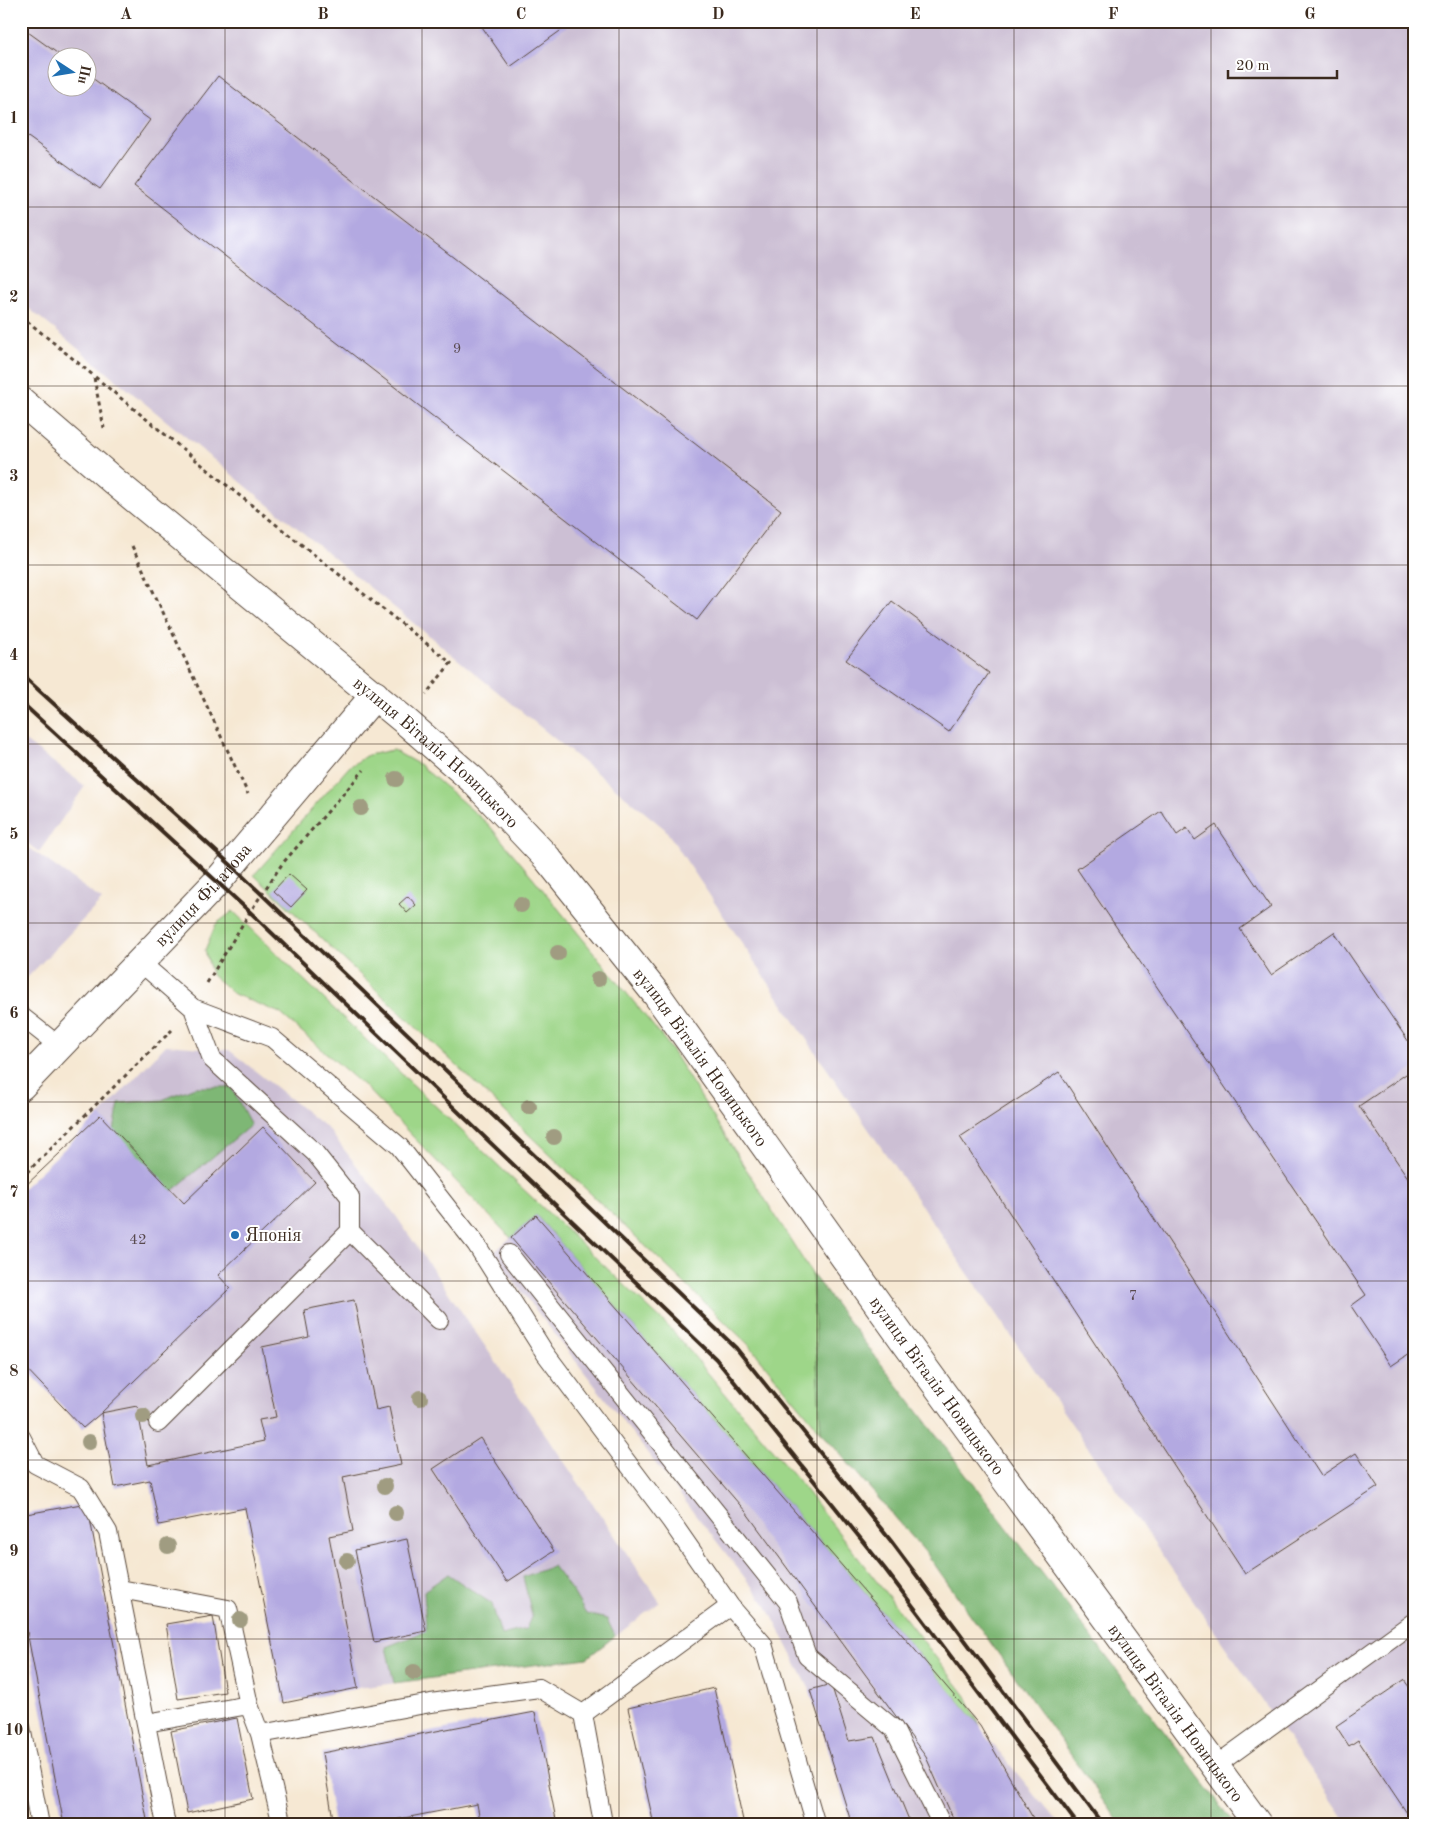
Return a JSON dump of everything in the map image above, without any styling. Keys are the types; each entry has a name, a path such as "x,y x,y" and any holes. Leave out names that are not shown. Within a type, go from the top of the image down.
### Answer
{"street":[{"name":"вулиця Віталія Новицького","path":"21,401 116,483 375,695 473,780 546,858 657,995 903,1339 1258,1825"},
{"name":"вулиця Філатова","path":"21,1086 217,882 375,695"}],"lane":[{"path":"140,962 194,1008 272,1038 399,1146 476,1244 545,1353 671,1521 730,1606 763,1644 816,1825"},
{"path":"194,1008 212,1059 315,1153 350,1197 350,1231 439,1320"},
{"path":"21,1016 59,1046"},
{"path":"158,1423 350,1231"},
{"path":"509,1254 788,1602 807,1656 894,1729 942,1825"},
{"path":"21,1437 35,1464 81,1488 108,1532 166,1825"},
{"path":"120,1589 228,1609 249,1705 260,1734 282,1825"},
{"path":"583,1714 730,1606"},
{"path":"1214,1766 1415,1621"},
{"path":"260,1734 431,1703 539,1688 583,1714 603,1823"},
{"path":"146,1723 249,1705"},
{"path":"21,1727 40,1825"}],"path":[{"path":"21,316 235,492 451,663 423,698"},
{"path":"132,546 252,802"}],"shaded area":[{"path":"21,21 1415,21 1415,1825 1348,1825 803,1034 665,829 21,302"},
{"path":"21,738 85,786 39,852 21,839"},
{"path":"21,842 102,900 21,984"},
{"path":"166,1045 229,1050 328,1129 396,1216 660,1602 587,1658 358,1688 284,1703 245,1508 159,1525 150,1481 115,1487 101,1413 83,1428 21,1363 21,1190 100,1115"},
{"path":"536,1215 898,1630 1060,1825 852,1825 810,1690 767,1606 492,1254"}],"green space":[{"path":"393,750 420,765 488,824 667,1043 812,1274 821,1432 748,1344 254,875 349,767 368,755"},
{"path":"233,911 390,1063 671,1329 796,1478 966,1696 980,1726 536,1215 511,1238 363,1085 280,1013 234,994 212,975 205,950 216,924"},
{"path":"195,1087 231,1087 251,1125 172,1191 114,1131 119,1103 162,1100"},
{"path":"812,1274 1236,1825 1121,1825 927,1554 821,1432"},
{"path":"553,1566 573,1592 586,1614 607,1619 615,1636 587,1658 394,1683 386,1647 426,1631 424,1591 448,1574 492,1604 501,1635 526,1629 532,1615 523,1577"}],"building":[{"path":"478,21 574,21 510,67"},
{"path":"21,27 50,48 48,48 48,98 98,98 98,82 150,120 100,189 21,132"},
{"path":"218,76 781,510 697,620 134,186"},
{"path":"892,601 989,673 949,732 846,660"},
{"path":"1161,811 1177,835 1187,828 1195,840 1216,825 1271,907 1240,929 1271,975 1334,932 1415,1051 1415,1068 1359,1106 1415,1188 1415,1350 1391,1366 1351,1306 1366,1295 1077,869"},
{"path":"289,874 307,890 291,907 273,891"},
{"path":"408,896 416,905 407,913 399,904"},
{"path":"1059,1072 1321,1476 1356,1453 1378,1487 1245,1574 960,1137"},
{"path":"100,1115 184,1203 263,1127 315,1182 218,1275 230,1288 101,1413 83,1428 21,1363 21,1190"},
{"path":"536,1215 980,1726 1037,1825 956,1825 926,1757 746,1512 511,1238"},
{"path":"354,1300 376,1410 389,1407 401,1465 343,1477 353,1531 329,1536 358,1688 284,1703 245,1508 159,1525 150,1480 115,1487 101,1413 137,1406 148,1465 264,1441 259,1420 276,1417 262,1347 309,1337 304,1310"},
{"path":"480,1438 554,1551 507,1582 433,1469"},
{"path":"87,1503 148,1825 64,1825 21,1600 21,1515"},
{"path":"407,1539 426,1631 374,1642 355,1550"},
{"path":"213,1616 225,1692 178,1699 166,1624"},
{"path":"1404,1680 1415,1695 1415,1711 1412,1712 1415,1716 1415,1825 1358,1740 1349,1746 1336,1726"},
{"path":"831,1684 849,1741 875,1737 911,1825 852,1825 810,1690"},
{"path":"714,1688 744,1825 654,1825 628,1708"},
{"path":"535,1712 557,1825 481,1825 477,1804 368,1825 334,1825 322,1753"},
{"path":"237,1718 253,1799 187,1813 171,1731"}],"railway":[{"path":"21,674 231,865 736,1348 891,1541 1103,1825"},
{"path":"21,702 250,912 716,1359 885,1569 1078,1825"}],"place":[{"name":"Японія","path":"235,1235"}]}
